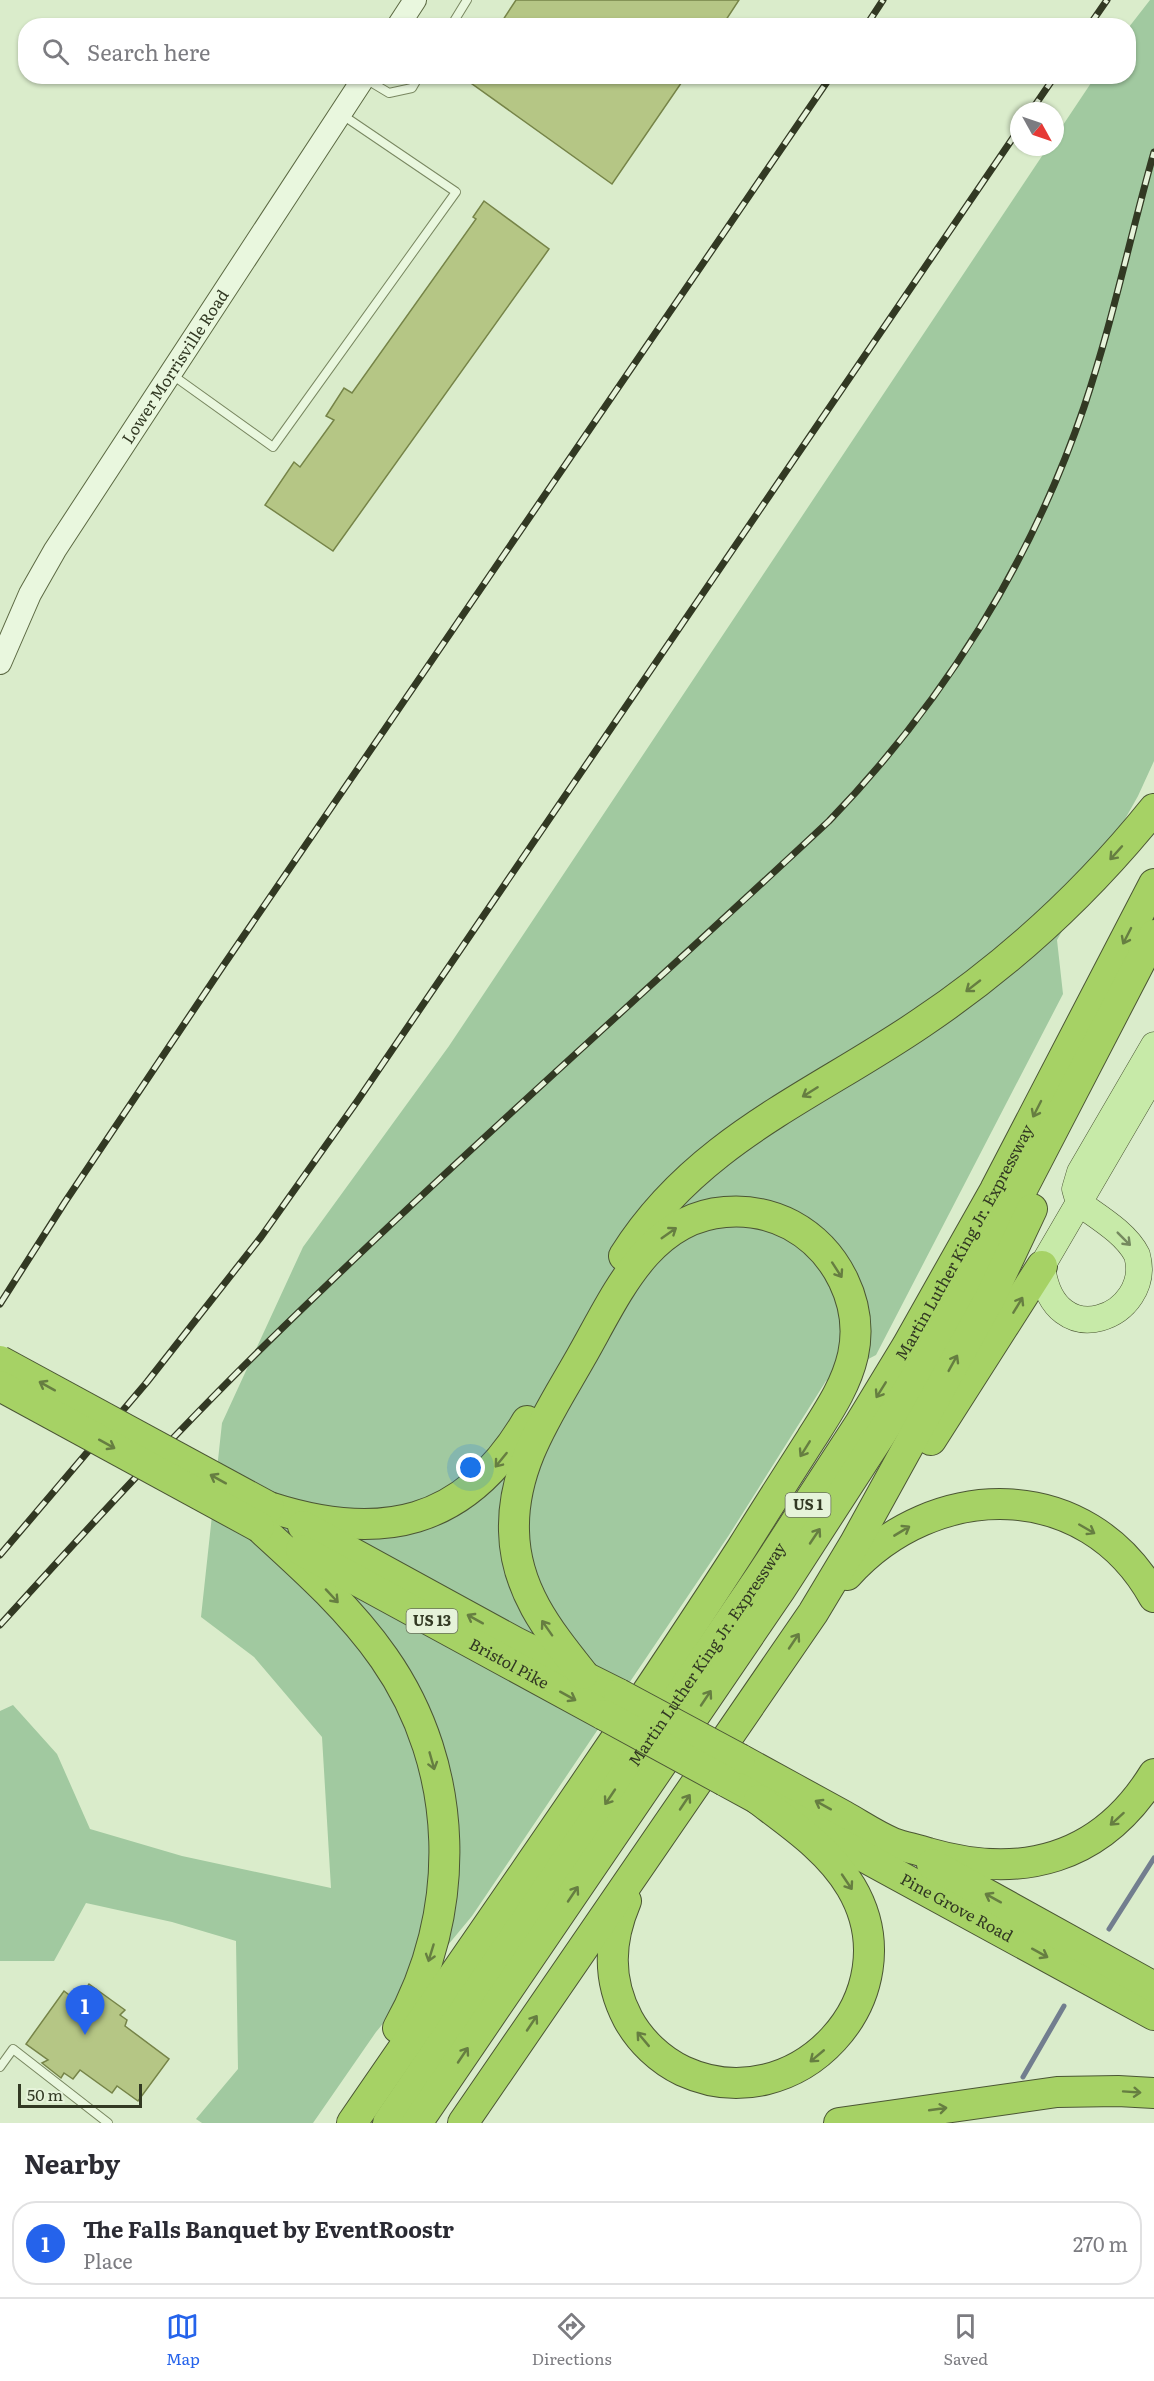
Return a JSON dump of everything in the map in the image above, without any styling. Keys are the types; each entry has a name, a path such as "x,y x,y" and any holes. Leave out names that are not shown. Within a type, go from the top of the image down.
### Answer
{"highway":[{"path":"264,1517 303,1518 352,1525 394,1522 414,1517 449,1503 482,1480 515,1441 631,1244 663,1202 680,1185 724,1147 919,1025 997,967 1075,897 1127,842 1154,809"},
{"name":"Martin Luther King Jr. Expressway","path":"388,2123 760,1577 908,1346 973,1230 1154,884"},
{"name":"Martin Luther King Jr. Expressway","path":"417,2123 780,1590 879,1437 972,1281 1154,935"},
{"path":"463,2123 813,1613 855,1544 1010,1257 1122,996"},
{"path":"352,2123 687,1632 783,1484 842,1387 855,1341 855,1317 850,1294 844,1280 826,1254 809,1237 790,1224 760,1213 746,1211 716,1213 688,1221 655,1243 629,1274 531,1447 518,1484 514,1506 515,1551 519,1570 535,1610 583,1674"},
{"path":"855,1544 890,1503 1042,1266"},
{"name":"US 13","path":"0,1361 264,1517"},
{"name":"US 13","path":"0,1386 583,1674 612,1704"},
{"path":"813,1613 859,1562 909,1526 951,1510 995,1503 1017,1505 1058,1515 1095,1533 1125,1558 1154,1597"},
{"path":"264,1517 364,1632 398,1680 422,1731 432,1759 443,1812 446,1870 432,1951 413,2000 345,2123"},
{"name":"Bristol Pike","path":"264,1517 732,1770 759,1800"},
{"name":"US 13","path":"732,1770 893,1843"},
{"path":"893,1843 970,1863 1013,1865 1053,1858 1089,1840 1105,1829 1134,1803 1154,1774"},
{"path":"640,1868 615,1931 611,1964 617,1995 640,2037 657,2054 678,2069 693,2077 728,2085 769,2081 808,2063 842,2031 858,2005 869,1970 868,1937 859,1902 838,1869 807,1837 759,1800"},
{"name":"Pine Grove Road","path":"759,1800 1154,2015"},
{"name":"Pine Grove Road","path":"893,1843 1154,1987"},
{"path":"839,2123 1057,2092 1154,2093"}],"main road":[{"path":"1153,1077 1078,1203 1042,1266 1048,1292 1055,1303 1074,1317 1096,1320 1118,1313 1133,1299 1141,1278 1141,1266 1136,1254 1119,1233 1078,1203 1075,1189 1080,1172 1154,1045"}],"street":[{"path":"403,18 415,0"},
{"name":"Lower Morrisville Road","path":"0,663 41,573 359,84"}],"lane":[{"path":"456,18 467,0"},
{"path":"375,84 389,93 412,88 414,84"},
{"path":"170,374 273,447 456,192 340,114"},
{"path":"0,2067 13,2049 108,2123"}],"green space":[{"path":"1150,0 1154,0 1154,761 1138,796 1057,940 1063,994 876,1355 826,1381 729,1535 472,1916 376,2032 313,2123 202,2123 196,2119 238,2069 236,1941 172,1922 86,1903 54,1961 0,1961 0,1711 13,1705 57,1754 90,1829 182,1856 331,1888 322,1737 254,1657 201,1617 222,1423 303,1247 449,1046 1042,156 1064,156 1064,123 1090,84 1136,84 1136,18"}],"building":[{"path":"516,0 739,0 727,18 504,18"},
{"path":"472,84 681,84 612,184"},
{"path":"484,201 549,249 333,551 265,505 294,462 300,467 334,420 326,416 344,388 352,393 476,219 473,217"},
{"path":"89,1984 125,2010 120,2015 127,2020 125,2026 169,2059 138,2101 117,2086 112,2093 80,2070 73,2079 64,2073 61,2078 42,2063 48,2060 26,2044 64,1991 77,2001"}],"waterway":[{"path":"1109,1929 1154,1858"},
{"path":"1023,2077 1064,2006"}],"railway":[{"path":"871,18 883,0"},
{"path":"1095,18 1107,0"},
{"path":"0,1304 65,1202 223,966 826,84"},
{"path":"1037,102 1050,84"},
{"path":"0,1555 147,1382 261,1237 358,1100 1010,142"},
{"path":"0,1625 165,1446 267,1343 336,1276 829,821 871,776 909,728 946,679 979,628 1038,521 1063,465 1103,344 1154,152"}],"place":[{"name":"The Falls Banquet by EventRoostr","path":"85,2035"}]}
